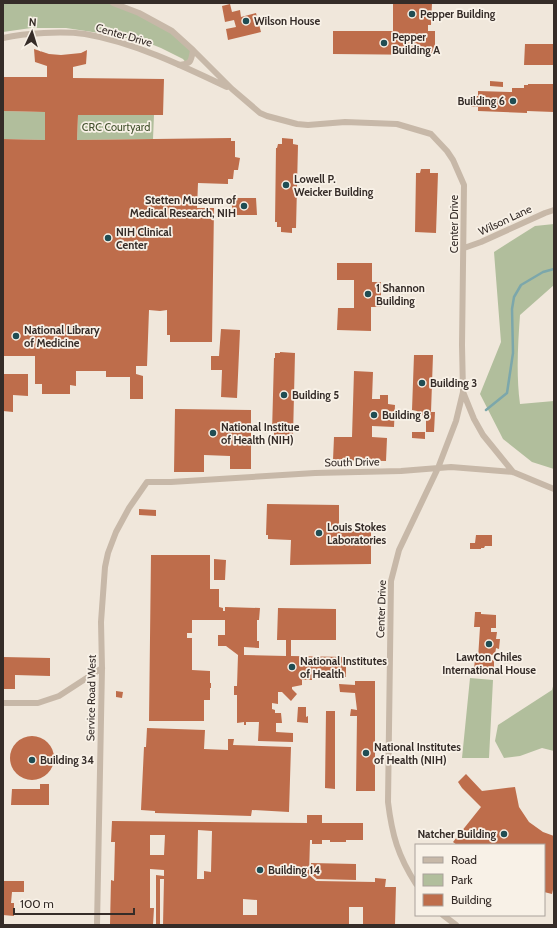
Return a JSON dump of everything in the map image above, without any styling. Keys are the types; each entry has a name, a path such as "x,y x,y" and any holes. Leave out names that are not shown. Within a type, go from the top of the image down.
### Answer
{"street":[{"name":"Center Drive","path":"113,3 139,13 172,31 232,89 260,113 297,124 345,122 392,124 431,134 447,151 453,160 464,185 462,345 464,392 456,421 438,468 399,550 391,581 388,802 396,844 404,864 415,882"},
{"name":"Center Drive","path":"3,38 20,35 61,33 83,34 115,41 154,54 232,89"},
{"path":"177,65 187,64 190,62 192,60 193,50"},
{"name":"Wilson Lane","path":"464,248 554,210"},
{"name":"Center Drive","path":"464,392 474,418 483,435 513,472"},
{"name":"South Drive","path":"147,482 171,482 315,473 401,471 451,466 513,472 554,489"},
{"name":"Service Road West","path":"97,925 102,668 101,622 104,578 108,553 116,532 129,508 147,482"},
{"path":"3,703 38,703 59,696 102,668"},
{"path":"444,916 456,925"}],"green space":[{"path":"3,3 113,3 172,31 193,50 187,64 183,59 136,38 126,38 66,28 31,28 3,32"},
{"path":"3,111 45,112 45,140 3,139"},
{"name":"CRC Courtyard","path":"78,115 154,115 153,139 77,140"},
{"path":"554,224 554,285 520,315 518,370 520,404 554,401 554,469 532,462 503,439 480,394 501,342 494,252 535,226"},
{"path":"470,678 493,680 489,758 462,758"},
{"path":"554,683 554,751 542,748 520,756 504,758 495,741 498,725 552,690"}],"building":[{"name":"Pepper Building A","path":"393,3 432,3 431,25 428,25 428,31 435,31 435,55 333,54 333,31 393,31"},
{"name":"Wilson House","path":"230,4 232,12 240,10 241,17 256,13 261,32 228,40 226,29 236,27 234,20 225,22 222,6"},
{"path":"525,44 554,44 554,65 524,65"},
{"name":"NIH Clinical Center","path":"34,49 49,54 61,55 81,53 87,50 86,64 73,67 73,78 164,79 163,115 78,115 77,140 231,138 231,141 235,141 235,157 240,158 238,170 234,170 233,179 228,179 228,184 198,183 197,208 214,208 212,342 170,342 170,335 167,335 167,310 149,310 147,366 136,366 136,374 143,376 143,399 130,399 130,377 106,377 106,371 76,371 76,386 70,385 70,394 42,394 42,384 35,384 35,356 3,356 3,139 45,140 45,112 3,111 3,77 47,77 47,66 35,62"},
{"path":"490,81 503,82 503,87 490,86"},
{"name":"Building 6","path":"554,84 554,112 527,111 527,113 478,111 478,107 471,107 472,96 478,96 478,91 512,92 512,88 524,88 524,85"},
{"name":"Lowell P. Weicker Building","path":"282,138 293,139 293,144 298,145 296,228 292,228 292,233 281,232 281,227 277,227 277,222 275,222 276,148 278,144 282,144"},
{"path":"421,169 430,169 430,173 438,173 436,233 415,232 416,173 420,173"},
{"name":"Stetten Museum of Medical Research, NIH","path":"231,198 256,198 257,215 233,215"},
{"name":"1 Shannon Building","path":"337,263 372,263 372,282 381,282 381,307 371,307 371,331 337,330 338,308 354,308 354,280 337,280"},
{"path":"221,329 240,330 237,398 221,397 222,370 211,370 211,356 219,356"},
{"name":"Building 5","path":"275,353 295,353 293,437 289,437 289,442 278,442 279,437 274,436 274,432 272,432 274,358"},
{"name":"Building 3","path":"414,355 433,355 431,412 435,412 434,432 426,432 426,416 417,415 417,411 412,410"},
{"name":"Building 8","path":"354,371 373,372 372,399 380,399 380,395 388,395 388,404 395,405 394,427 372,426 372,437 387,438 386,461 333,460 334,437 352,437"},
{"path":"3,374 28,374 28,396 13,395 13,412 3,411"},
{"name":"National Institue of Health (NIH)","path":"175,409 251,410 251,469 230,469 230,456 204,455 204,472 174,472"},
{"path":"412,432 425,432 425,439 412,438"},
{"name":"Louis Stokes Laboratories","path":"267,504 339,505 339,531 371,531 371,564 290,565 291,540 268,539 268,535 266,535"},
{"path":"139,509 156,510 156,516 139,515"},
{"path":"476,535 492,535 492,546 485,546 481,549 470,549 470,543 475,543"},
{"path":"151,555 210,555 210,589 219,589 219,607 223,608 223,611 225,611 225,607 260,608 259,620 257,620 257,641 259,641 259,648 244,647 244,655 286,656 286,640 277,640 278,608 336,609 336,640 291,640 291,656 346,657 346,677 312,676 312,680 302,680 302,685 292,687 297,694 291,701 282,692 278,692 278,704 272,703 272,709 275,710 275,713 281,713 282,723 276,723 276,732 293,733 293,742 258,741 259,722 246,722 246,725 244,725 244,722 237,723 237,695 234,695 234,686 237,686 238,655 226,646 218,646 218,635 225,635 225,620 192,620 192,633 187,633 187,638 192,638 192,670 210,671 210,700 204,700 204,721 149,721"},
{"path":"214,559 226,560 225,580 214,580"},
{"name":"Lawton Chiles International House","path":"475,612 496,615 496,628 491,628 491,632 497,632 496,639 500,639 499,649 496,648 495,655 491,655 490,660 494,660 494,670 489,670 488,674 479,673 479,669 474,669 475,659 478,659 480,627 474,627"},
{"path":"3,657 50,658 50,676 15,675 15,689 3,689"},
{"name":"National Institutes of Health (NIH)","path":"355,681 375,681 375,791 356,791 357,716 350,716 351,709 357,710 355,693 340,692 339,684 355,685"},
{"path":"116,691 123,692 122,698 116,697"},
{"path":"298,707 306,707 306,717 308,716 308,723 297,722"},
{"path":"326,711 335,711 335,789 325,788"},
{"path":"147,728 205,730 204,749 228,750 228,739 234,739 233,745 291,747 289,812 252,810 251,816 155,813 155,811 141,810 144,747 146,747"},
{"name":"Building 34","path":"28,736 36,736 41,737 48,742 53,749 53,767 48,774 41,779 28,780 20,777 13,770 10,762 10,754 13,746 20,739"},
{"name":"Natcher Building","path":"466,774 482,791 515,787 519,807 529,822 543,832 554,836 554,885 552,894 545,892 545,844 456,844 453,842 481,807 458,782"},
{"path":"40,784 49,784 49,805 11,805 12,789 40,789"},
{"name":"Building 14","path":"307,815 322,815 322,823 363,823 363,840 330,842 330,840 322,840 322,844 312,844 312,840 310,840 309,875 316,881 375,882 375,878 386,879 385,887 396,887 395,925 363,925 363,907 349,907 349,925 163,925 164,879 160,879 160,925 156,925 156,875 164,876 164,870 150,869 150,908 154,908 153,925 110,925 111,880 114,881 115,842 111,842 112,821 307,823","holes":["198,830 212,831 211,872 204,871 204,879 197,879","150,835 165,835 164,855 150,855","243,899 257,900 257,915 243,915"]},
{"path":"311,863 356,864 356,880 317,879 311,874"},
{"path":"3,881 24,881 24,892 12,892 11,903 14,903 14,916 3,915"}],"waterway":[{"path":"486,410 507,393 513,353 512,309 514,297 521,285 543,272 554,269"}],"place":[{"name":"Pepper Building","path":"412,14"},
{"name":"Wilson House","path":"246,21"},
{"name":"Pepper Building A","path":"384,43"},
{"name":"Building 6","path":"513,101"},
{"name":"Lowell P. Weicker Building","path":"286,185"},
{"name":"Stetten Museum of Medical Research, NIH","path":"244,206"},
{"name":"NIH Clinical Center","path":"108,238"},
{"name":"1 Shannon Building","path":"368,294"},
{"name":"National Library of Medicine","path":"16,336"},
{"name":"Building 3","path":"422,383"},
{"name":"Building 5","path":"284,395"},
{"name":"Building 8","path":"374,415"},
{"name":"National Institue of Health (NIH)","path":"213,433"},
{"name":"Louis Stokes Laboratories","path":"319,533"},
{"name":"Lawton Chiles International House","path":"489,644"},
{"name":"National Institutes of Health","path":"292,667"},
{"name":"National Institutes of Health (NIH)","path":"366,753"},
{"name":"Building 34","path":"32,760"},
{"name":"Natcher Building","path":"504,834"},
{"name":"Building 14","path":"260,870"}]}
